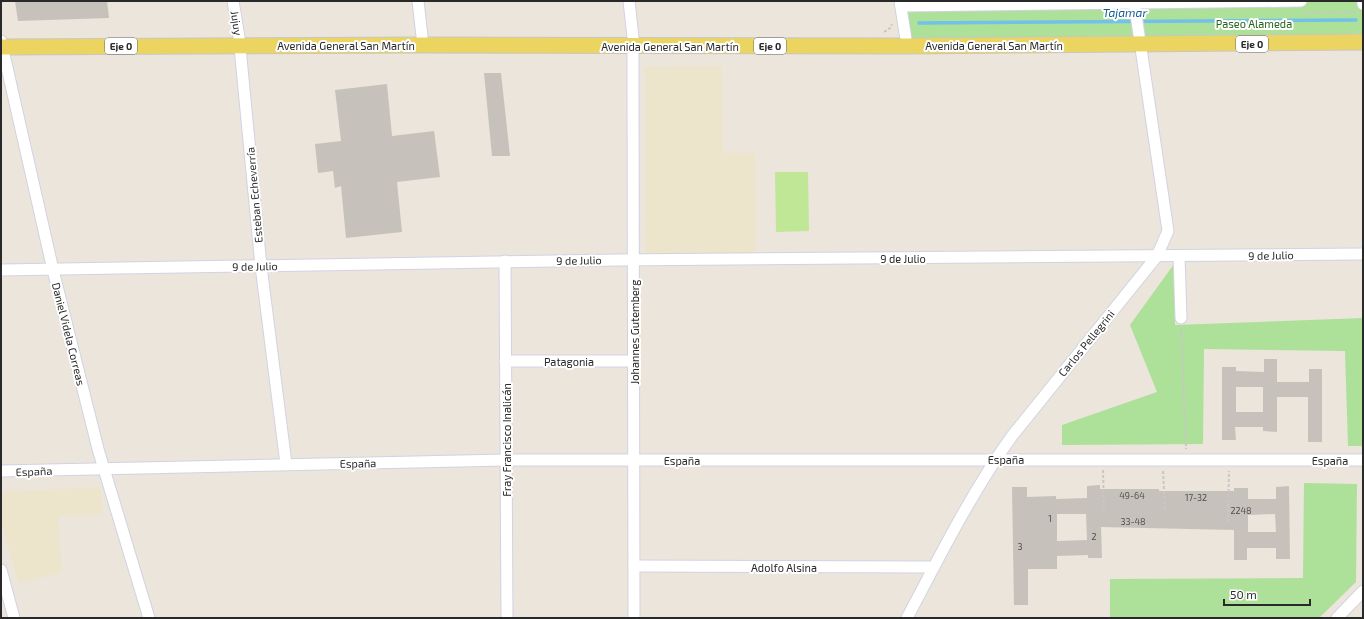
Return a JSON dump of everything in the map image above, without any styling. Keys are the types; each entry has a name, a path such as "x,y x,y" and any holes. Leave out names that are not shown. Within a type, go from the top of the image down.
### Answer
{"main road":[{"name":"Avenida General San Martín","path":"1,45 908,46 1363,42"}],"street":[{"name":"Jujuy","path":"233,1 240,46"},
{"path":"418,1 423,45"},
{"name":"Johannes Gutemberg","path":"629,1 633,46 634,618"},
{"path":"908,46 901,8 1134,2 1301,1"},
{"name":"Carlos Pellegrini","path":"907,618 977,487 995,459 1157,256 1168,231 1134,2"},
{"name":"Daniel Videla Correas","path":"1,45 53,270 103,468 149,618"},
{"name":"Esteban Echeverría","path":"240,46 261,266 286,464"},
{"name":"9 de Julio","path":"1,270 505,261 1363,254"},
{"path":"1179,256 1180,318"},
{"name":"Fray Francisco Inalicán","path":"505,261 506,618"},
{"name":"Patagonia","path":"505,361 634,361"},
{"name":"España","path":"1,472 103,468 506,460 1363,460"},
{"name":"Adolfo Alsina","path":"634,566 934,567"},
{"path":"1,570 14,618"},
{"path":"1337,618 1363,591"}],"path":[{"path":"878,33 884,32 890,28 901,8"},
{"path":"1300,13 1363,12"},
{"path":"1180,318 1186,460"},
{"path":"1102,460 1104,511"},
{"path":"1163,460 1165,510"},
{"path":"1228,522 1229,460"}],"shaded area":[{"path":"722,66 723,153 755,153 756,253 646,254 645,67"},
{"path":"100,487 102,514 58,517 62,572 19,583 1,521 1,492"}],"green space":[{"name":"Paseo Alameda","path":"1363,1 1363,42 907,46 901,6"},
{"path":"775,172 808,172 809,231 776,232"},
{"path":"1174,264 1175,325 1363,318 1363,446 1348,446 1345,351 1204,349 1203,444 1062,445 1062,425 1157,392 1130,325"},
{"path":"1304,483 1357,484 1356,582 1319,618 1110,618 1110,579 1303,578"}],"building":[{"path":"15,1 107,1 109,18 18,21"},
{"path":"484,73 501,73 510,156 492,156"},
{"path":"387,84 392,136 434,131 440,177 397,182 402,232 346,238 341,186 335,188 333,171 318,173 315,144 341,141 335,90"},
{"path":"1264,359 1277,359 1277,382 1309,382 1309,369 1322,369 1322,442 1308,442 1308,397 1277,397 1277,432 1263,431 1263,427 1235,427 1236,440 1222,440 1222,367 1236,367 1236,371 1264,372","holes":["1236,387 1263,387 1263,412 1236,412"]},
{"path":"1100,485 1100,489 1159,489 1159,491 1234,491 1234,488 1248,488 1248,499 1276,499 1276,487 1289,486 1290,559 1276,559 1276,548 1247,548 1247,560 1234,560 1234,530 1101,527 1102,558 1088,558 1088,555 1057,556 1057,569 1028,569 1028,605 1014,605 1012,487 1027,487 1027,497 1056,496 1056,499 1087,498 1087,486","holes":["1057,514 1086,514 1087,540 1057,541","1275,514 1276,532 1248,532 1248,515"]}],"waterway":[{"name":"Tajamar","path":"919,23 1356,20"}]}
